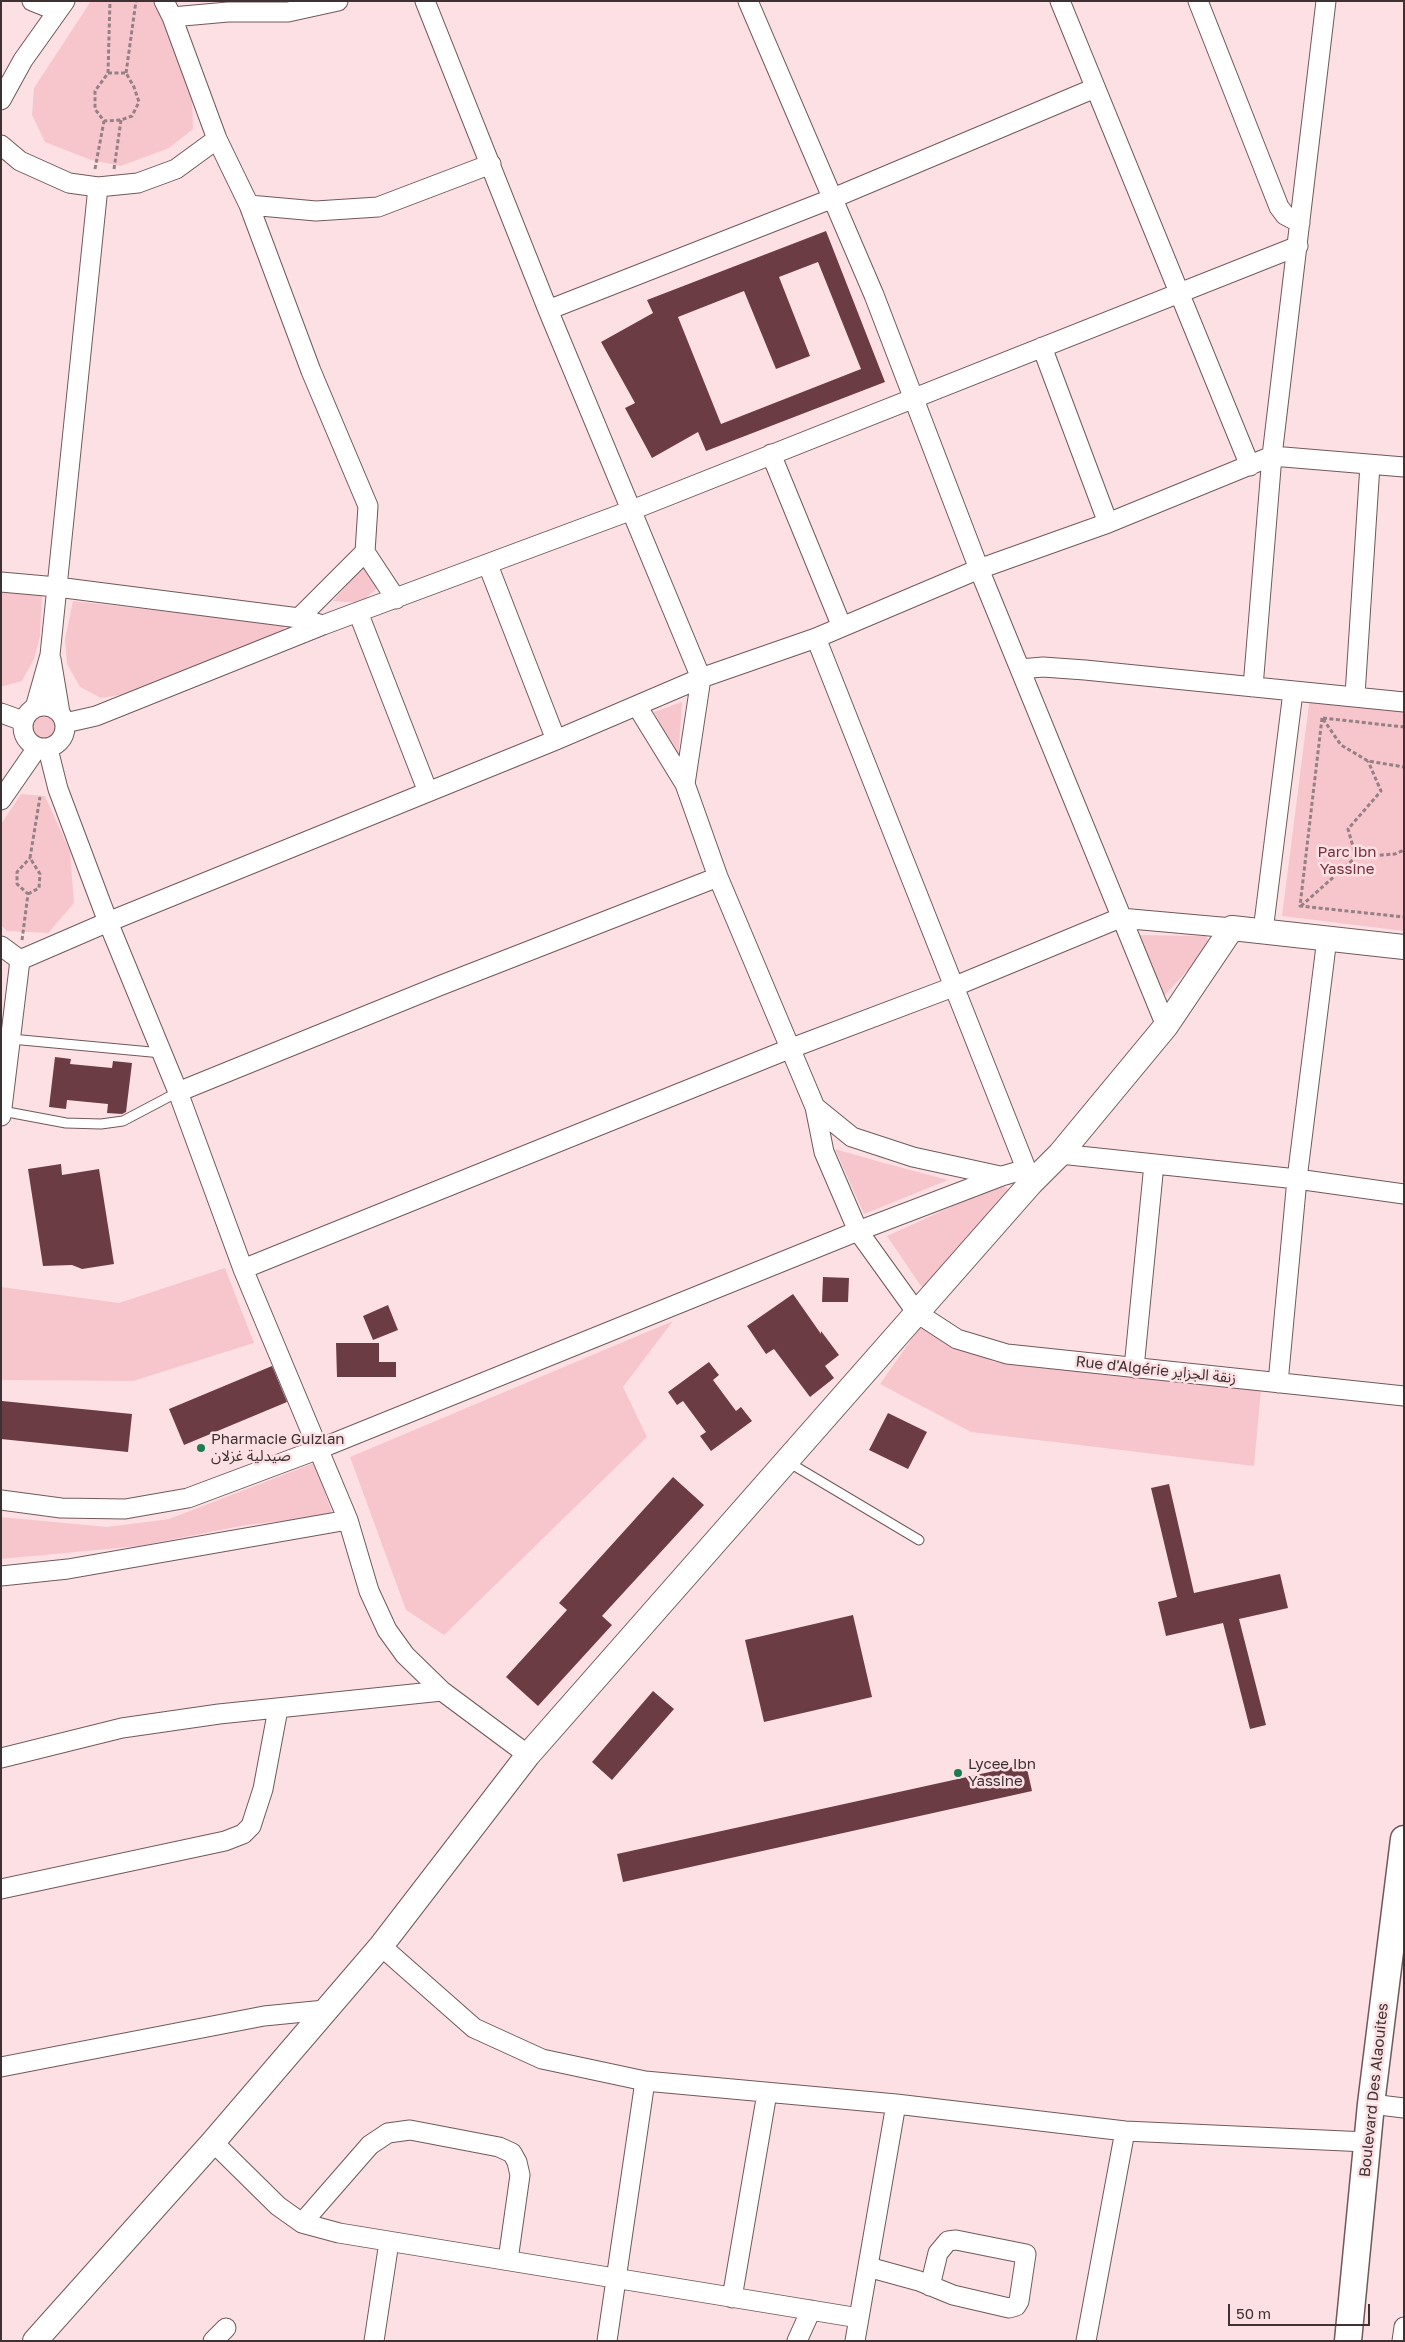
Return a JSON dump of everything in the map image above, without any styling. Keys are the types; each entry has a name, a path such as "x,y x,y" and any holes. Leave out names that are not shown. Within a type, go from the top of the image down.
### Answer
{"main road":[{"name":"Boulevard Des Alaouites","path":"1348,2341 1371,2104 1404,1839"}],"street":[{"path":"1,100 23,60 61,6 32,1"},
{"path":"338,1 288,12 168,9 217,139 248,205 311,371 368,506 365,552 396,599"},
{"path":"425,1 548,310 701,678 685,784"},
{"path":"1060,1 1250,466"},
{"path":"1198,1 1279,207 1285,216 1300,223"},
{"path":"1252,686 1272,456 1326,1"},
{"path":"752,2 831,199 914,397 980,569 1120,918 1166,1026"},
{"path":"548,310 831,199 1095,88"},
{"path":"1,145 20,161 69,184 98,187 138,183 176,169 217,139"},
{"path":"248,205 316,211 378,207 491,164"},
{"path":"42,748 29,744 24,737 29,714 50,655 98,187"},
{"path":"1,713 29,714 43,706 62,718 96,716 323,625 632,510 1298,246"},
{"path":"1042,347 1108,523"},
{"path":"771,454 842,627"},
{"path":"20,960 108,922 556,740 701,678 816,638 980,569 1108,523 1272,456 1404,467"},
{"path":"1355,696 1370,464"},
{"path":"299,618 365,552"},
{"path":"488,565 556,740"},
{"path":"1,582 57,587 299,618 323,625"},
{"path":"358,612 428,792"},
{"path":"816,638 1029,1176"},
{"path":"1,800 42,748 62,739 62,718 50,655"},
{"path":"1020,669 1043,667 1404,702"},
{"path":"1263,931 1293,692"},
{"path":"638,706 685,784 718,877 815,1107 824,1152 858,1231 917,1313"},
{"path":"42,748 108,922 178,1092 243,1269 348,1520 369,1591 387,1630 406,1655 442,1691 528,1755"},
{"path":"178,1092 439,986 718,877"},
{"path":"243,1269 789,1049 953,987 1120,918 1263,931 1404,947"},
{"path":"35,2341 213,2142 381,1946 528,1755 917,1313 1029,1176 1060,1154 1166,1026 1232,928"},
{"path":"1278,1383 1297,1179 1327,938"},
{"path":"1,946 20,960"},
{"path":"2,1114 4,1067 11,1038 20,960"},
{"path":"815,1107 852,1137 912,1157 1002,1176 1029,1176"},
{"path":"1060,1154 1297,1179 1404,1194"},
{"path":"1134,1368 1154,1164"},
{"path":"1,1500 61,1508 124,1509 188,1498 320,1450 858,1231 1002,1176"},
{"name":"Rue d'Algérie زنقة الجزاير","path":"917,1313 957,1339 1007,1354 1404,1396"},
{"path":"1,1576 68,1569 348,1520"},
{"path":"1,1758 122,1728 219,1714 442,1691"},
{"path":"1,1889 225,1841 243,1834 251,1826 263,1789 278,1709"},
{"path":"381,1946 474,2028 542,2059 645,2081 896,2104 1125,2131 1368,2142"},
{"path":"1,2067 264,2016 325,2010"},
{"path":"607,2341 645,2081"},
{"path":"732,2298 767,2093"},
{"path":"855,2341 896,2104"},
{"path":"1371,2104 1404,2108"},
{"path":"302,2223 370,2145 388,2133 410,2130 499,2147 512,2153 517,2162 520,2175 508,2260"},
{"path":"1086,2341 1125,2131"},
{"path":"213,2142 278,2206 302,2223 340,2233 389,2242 859,2318"},
{"path":"868,2267 930,2286 953,2296 1009,2308 1016,2306 1019,2301 1026,2254 956,2240 948,2241 938,2253 930,2286"},
{"path":"374,2341 389,2242"},
{"path":"796,2341 811,2310"},
{"path":"1402,2341 1404,2327"}],"lane":[{"path":"11,1038 162,1053"},
{"path":"2,1114 66,1122 101,1124 123,1121 178,1092"},
{"path":"786,1460 919,1540"}],"path":[{"path":"110,1 108,72 95,91 95,109 104,121 94,174 98,187 113,172 121,120"},
{"path":"104,121 121,120 132,116 139,102 134,87 126,73 136,1"},
{"path":"108,72 126,73"},
{"path":"1322,718 1404,727"},
{"path":"1322,718 1341,745 1368,761 1404,767"},
{"path":"1300,906 1322,718"},
{"path":"1356,857 1348,829 1381,791 1368,761"},
{"path":"28,894 17,884 17,872 30,858 41,794"},
{"path":"1300,906 1356,857 1395,854 1404,850"},
{"path":"28,894 39,888 40,874 30,858"},
{"path":"20,960 28,894"},
{"path":"1300,906 1404,918"}],"green space":[{"path":"91,1 154,1 192,94 193,129 169,148 121,166 91,160 45,142 32,115 34,88"},
{"path":"366,564 380,585 361,603 333,601"},
{"path":"1,591 42,595 40,636 34,659 22,681 4,686 1,686"},
{"path":"73,601 284,625 284,633 125,694 101,698 80,687 67,664 65,639"},
{"name":"Parc Ibn Yassine","path":"1310,696 1404,708 1404,931 1282,916"},
{"path":"682,702 678,760 654,712"},
{"path":"44,717 52,720 55,728 52,736 44,739 36,736 33,728 36,720"},
{"path":"21,794 45,796 70,851 74,903 48,933 7,931 1,925 1,824"},
{"path":"1137,935 1206,936 1211,945 1164,996"},
{"path":"835,1149 884,1163 948,1180 864,1214"},
{"path":"1001,1184 1010,1191 923,1289 887,1236"},
{"path":"225,1268 254,1343 133,1381 1,1380 1,1287 119,1303"},
{"path":"673,1321 623,1387 647,1437 444,1635 406,1610 350,1457"},
{"path":"921,1326 994,1362 1261,1390 1254,1466 971,1432 880,1384"},
{"path":"314,1463 333,1515 246,1525 139,1546 1,1559 1,1517 107,1527 169,1519"}],"building":[{"path":"826,231 885,382 706,451 698,432 652,458 625,408 635,403 601,342 653,313 647,300","holes":["818,262 861,369 721,424 678,317 744,291 776,369 810,356 779,277"]},
{"path":"55,1057 71,1059 70,1064 112,1068 113,1061 132,1063 126,1112 122,1114 107,1113 108,1104 67,1100 66,1109 49,1107"},
{"path":"61,1164 62,1175 99,1169 114,1264 82,1269 72,1265 43,1266 28,1169"},
{"path":"823,1277 849,1278 848,1302 822,1302"},
{"path":"793,1294 821,1334 821,1331 839,1355 825,1366 834,1378 810,1397 774,1349 766,1354 747,1326"},
{"path":"388,1305 398,1330 373,1340 363,1316"},
{"path":"336,1343 379,1343 379,1362 396,1362 396,1377 337,1377"},
{"path":"709,1362 719,1375 713,1380 736,1411 741,1407 752,1421 711,1451 700,1436 706,1432 683,1401 677,1405 668,1392"},
{"path":"272,1366 287,1402 184,1445 169,1409"},
{"path":"2,1401 132,1414 128,1452 1,1439"},
{"path":"888,1413 927,1432 908,1469 869,1450"},
{"path":"673,1477 704,1505 602,1616 612,1625 538,1706 506,1677 567,1610 559,1603"},
{"path":"1169,1484 1194,1593 1280,1574 1288,1608 1239,1619 1266,1725 1250,1729 1223,1623 1166,1636 1158,1602 1177,1597 1151,1488"},
{"path":"853,1615 872,1697 764,1722 745,1640"},
{"path":"653,1691 674,1709 612,1780 592,1762"},
{"path":"1026,1764 1032,1791 623,1882 617,1854"}],"place":[{"name":"Pharmacie Guizlan صيدلية غزلان","path":"201,1448"},
{"name":"Lycee Ibn Yassine","path":"958,1773"}]}
